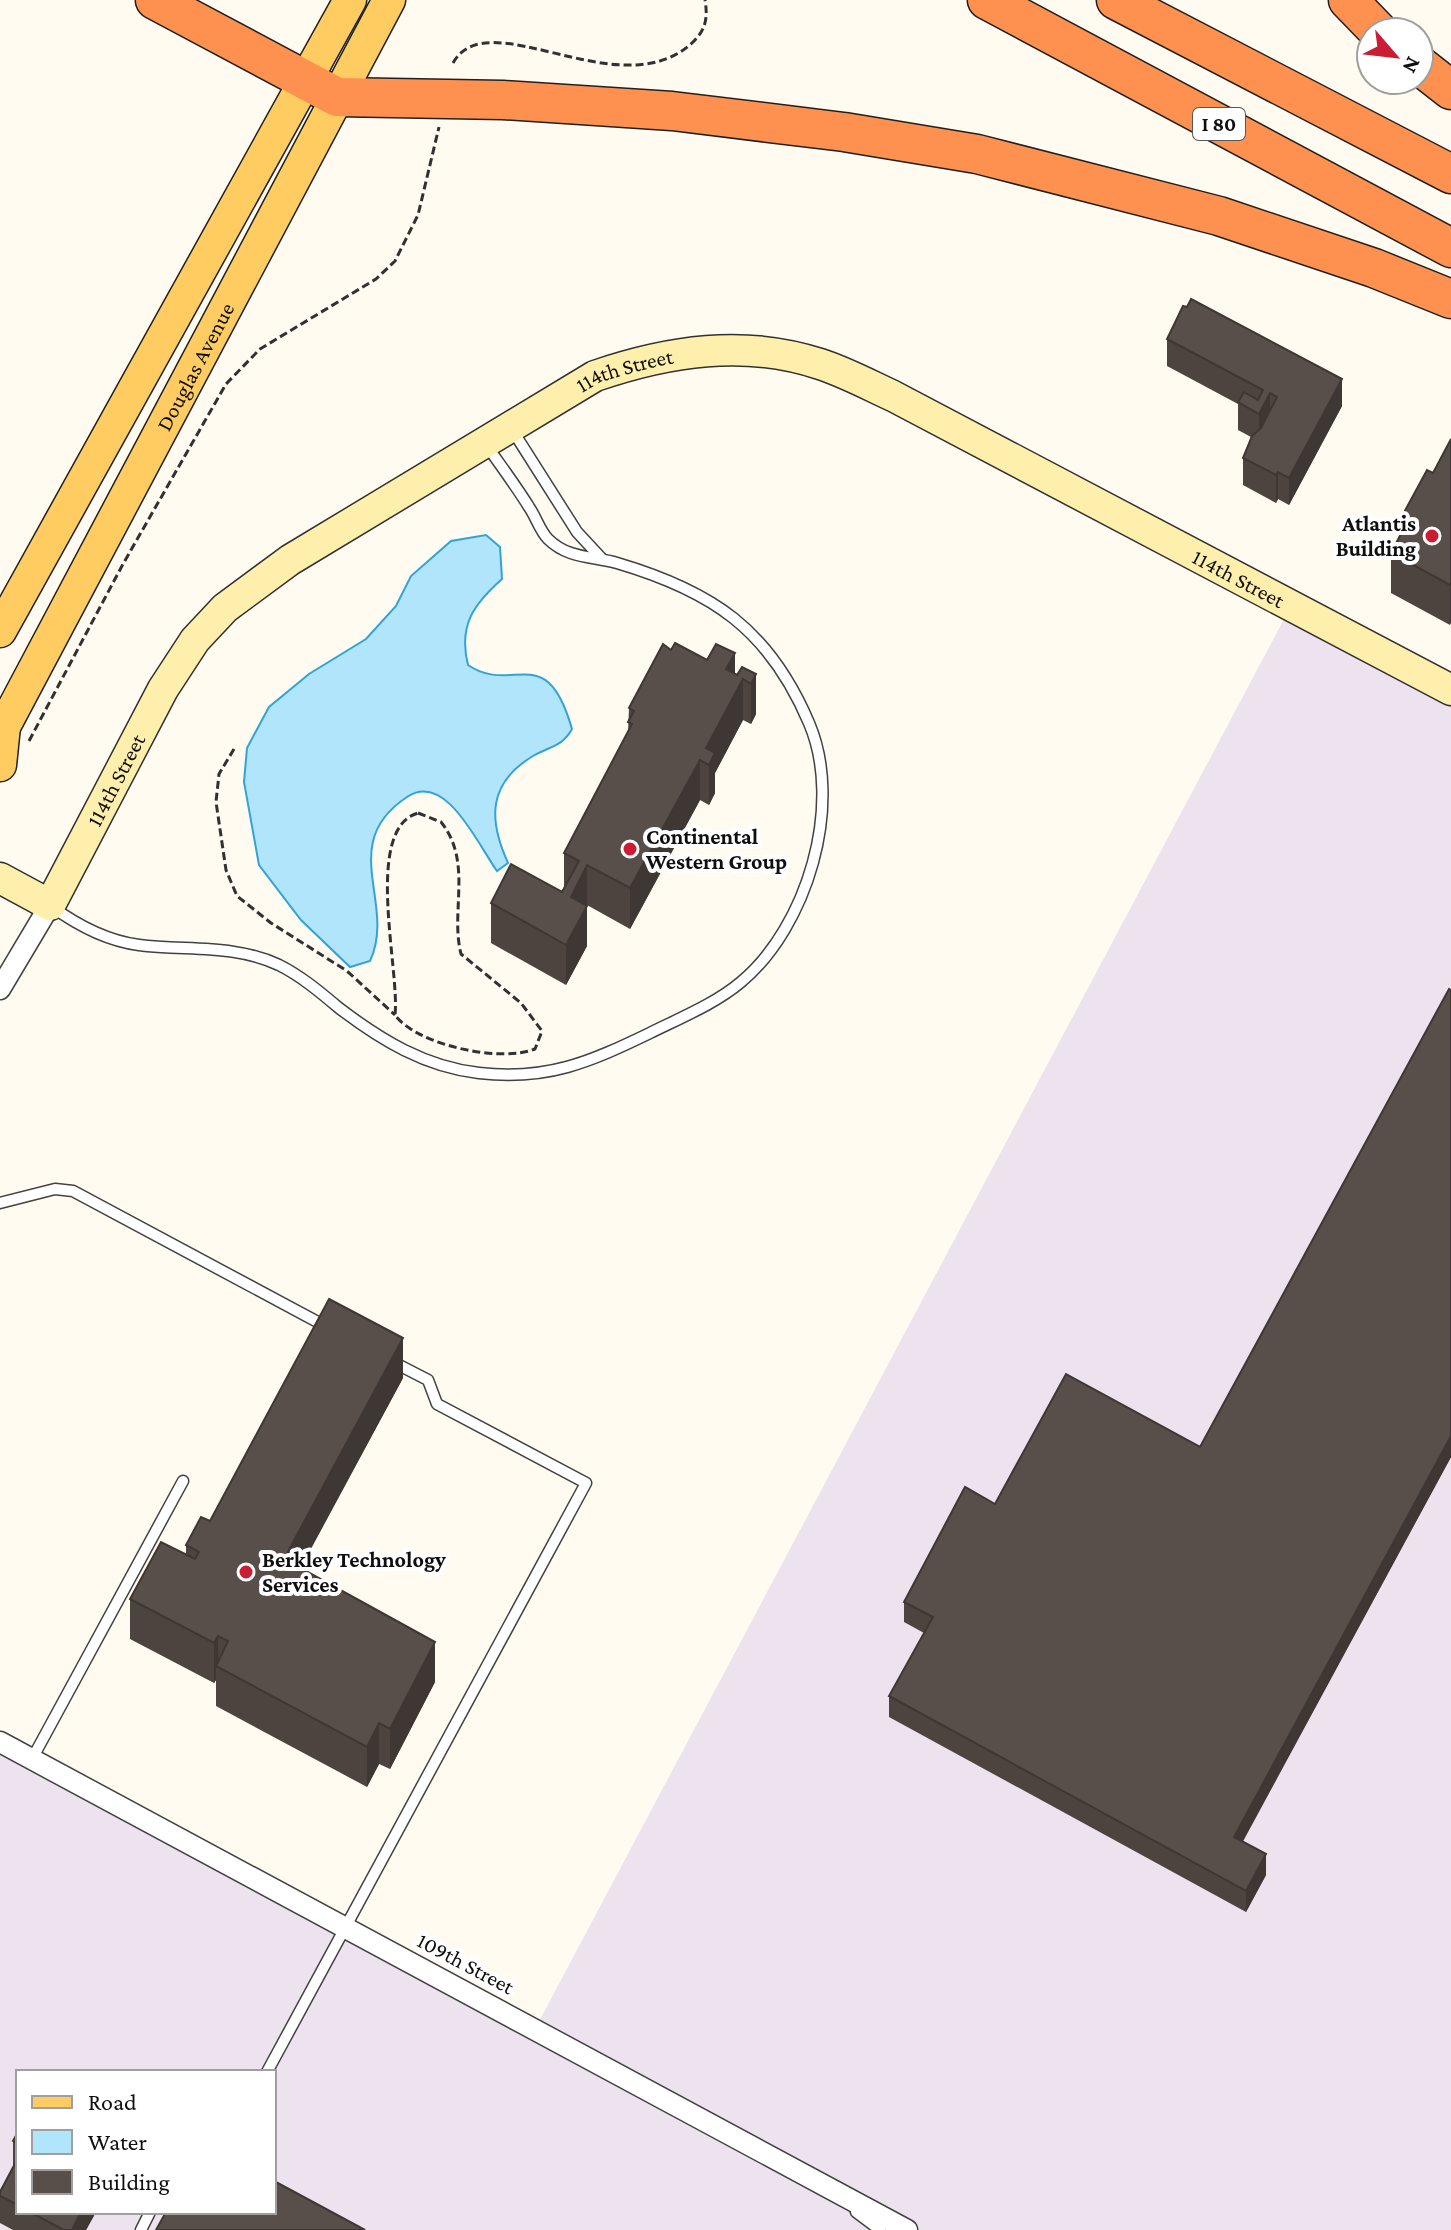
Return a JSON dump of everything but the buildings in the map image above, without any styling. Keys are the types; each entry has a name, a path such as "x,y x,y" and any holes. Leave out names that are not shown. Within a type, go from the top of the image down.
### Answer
{"highway":[{"path":"155,0 321,88 672,111 844,132 977,154 1219,216 1374,268 1451,299"},
{"name":"I 80","path":"987,0 1451,248"},
{"path":"1116,0 1451,174"},
{"path":"1348,0 1364,16"},
{"path":"1435,78 1451,90"}],"main road":[{"name":"Douglas Avenue","path":"11,734 321,88 350,0"},
{"name":"Douglas Avenue","path":"0,631 321,88 389,0"},
{"path":"0,765 11,734"}],"street":[{"name":"114th Street","path":"0,989 50,905 163,689 195,640 225,608 290,560 595,376 666,355 720,349 754,351 818,363 893,396 1451,690"},
{"path":"0,878 50,905"},
{"name":"109th Street","path":"0,1742 907,2230"}],"lane":[{"path":"496,434 604,560"},
{"path":"50,905 73,922 137,945 207,947 276,964 307,981 377,1036 401,1049 423,1059 479,1073 547,1074 592,1061 720,997 740,983 770,951 805,889 821,810 816,744 811,725 790,685 765,649 732,616 699,592 664,577 604,560 585,560 548,539 496,434"},
{"path":"0,1203 55,1189 73,1191 332,1329"},
{"path":"268,2070 586,1483 437,1404 428,1380 387,1358"},
{"path":"32,1759 183,1481"},
{"path":"810,2177 880,2230"}],"path":[{"path":"636,56 667,55 686,49 700,36 708,18 705,0"},
{"path":"453,63 456,48"},
{"path":"11,734 123,564 226,384 260,349 376,279 395,261 418,215 439,127"},
{"path":"234,749 219,774 216,802 226,870 237,896 271,923 347,971 395,1015 416,1034 480,1051 529,1052 542,1038 539,1023 532,1013 461,954 457,929 461,894 454,847 441,822 426,814 410,816 404,821 388,852 397,987 395,1015"}],"shaded area":[{"path":"1291,606 1451,690 1451,2230 0,2230 0,1742 536,2027"}],"water":[{"path":"486,535 500,547 502,579 483,597 471,616 465,638 468,665 484,673 540,677 551,685 562,701 572,729 560,743 518,767 500,790 495,817 508,863 497,871 460,814 435,794 421,792 407,797 386,815 375,834 371,854 376,939 370,961 350,967 301,920 259,865 244,782 247,748 269,707 309,674 366,639 396,606 411,576 451,541"}],"place":[{"name":"Atlantis Building","path":"1432,536"},
{"name":"Continental Western Group","path":"630,849"},
{"name":"Berkley Technology Services","path":"246,1572"}]}
